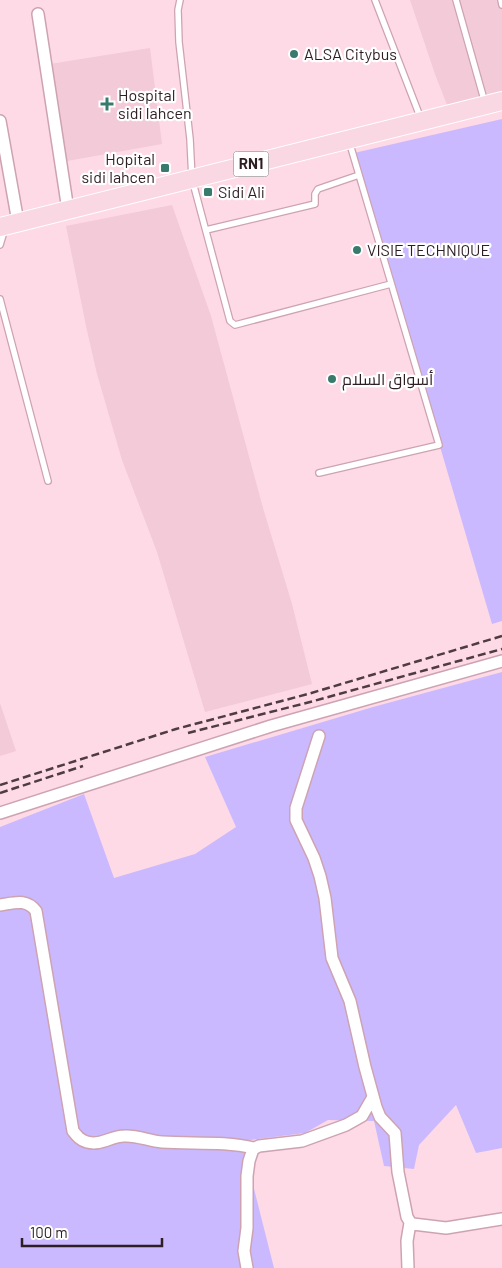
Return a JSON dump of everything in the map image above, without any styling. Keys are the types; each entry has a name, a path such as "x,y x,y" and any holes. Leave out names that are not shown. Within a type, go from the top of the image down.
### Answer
{"main road":[{"name":"RN1","path":"7,225 494,103"}],"street":[{"path":"38,14 68,210"},
{"path":"0,121 7,225"},
{"path":"0,813 271,726 502,662"},
{"path":"318,736 296,808 296,820 314,858 320,876 325,898 332,958 350,1001 373,1097 380,1117 395,1133 399,1179 404,1209 410,1223 407,1241 408,1268"},
{"path":"0,905 21,902 31,904 36,911 73,1131 79,1139 88,1143 102,1143 124,1136 159,1142 233,1143 254,1148 302,1141 346,1125 362,1116 373,1097"},
{"path":"248,1268 244,1251 247,1228 247,1176 249,1161 254,1148"},
{"path":"410,1223 446,1228 502,1220"}],"lane":[{"path":"180,0 178,10 179,42 190,139 192,179 230,321 235,325 391,284"},
{"path":"375,0 422,120"},
{"path":"456,0 494,103"},
{"path":"501,0 502,5"},
{"path":"319,473 439,445 349,139"},
{"path":"206,230 315,204 318,189 359,175"},
{"path":"0,245 7,225"},
{"path":"0,300 48,481"}],"shaded area":[{"path":"410,0 502,0 502,97 449,110"},
{"name":"Hospital sidi lahcen","path":"150,48 162,144 67,161 50,64"},
{"path":"502,119 502,621 492,624 354,153"},
{"path":"172,205 211,316 263,508 292,604 312,684 205,712 157,552 122,460 97,374 66,226"},
{"path":"502,672 502,1148 476,1153 456,1105 419,1145 414,1169 384,1166 374,1121 328,1120 305,1133 242,1141 274,1268 0,1268 0,827 84,794 114,878 195,854 236,827 205,757 373,707"},
{"path":"0,703 16,751 0,756"}],"railway":[{"path":"0,785 176,729 308,694 502,636"},
{"path":"188,733 310,702 502,649"},
{"path":"0,793 83,766"}],"place":[{"name":"ALSA Citybus","path":"294,54"},
{"name":"Hospital sidi lahcen","path":"107,104"},
{"name":"Hopital sidi lahcen","path":"165,168"},
{"name":"Sidi Ali","path":"208,192"},
{"name":"VISIE TECHNIQUE","path":"357,250"},
{"name":"أسواق السلام","path":"332,379"}]}
